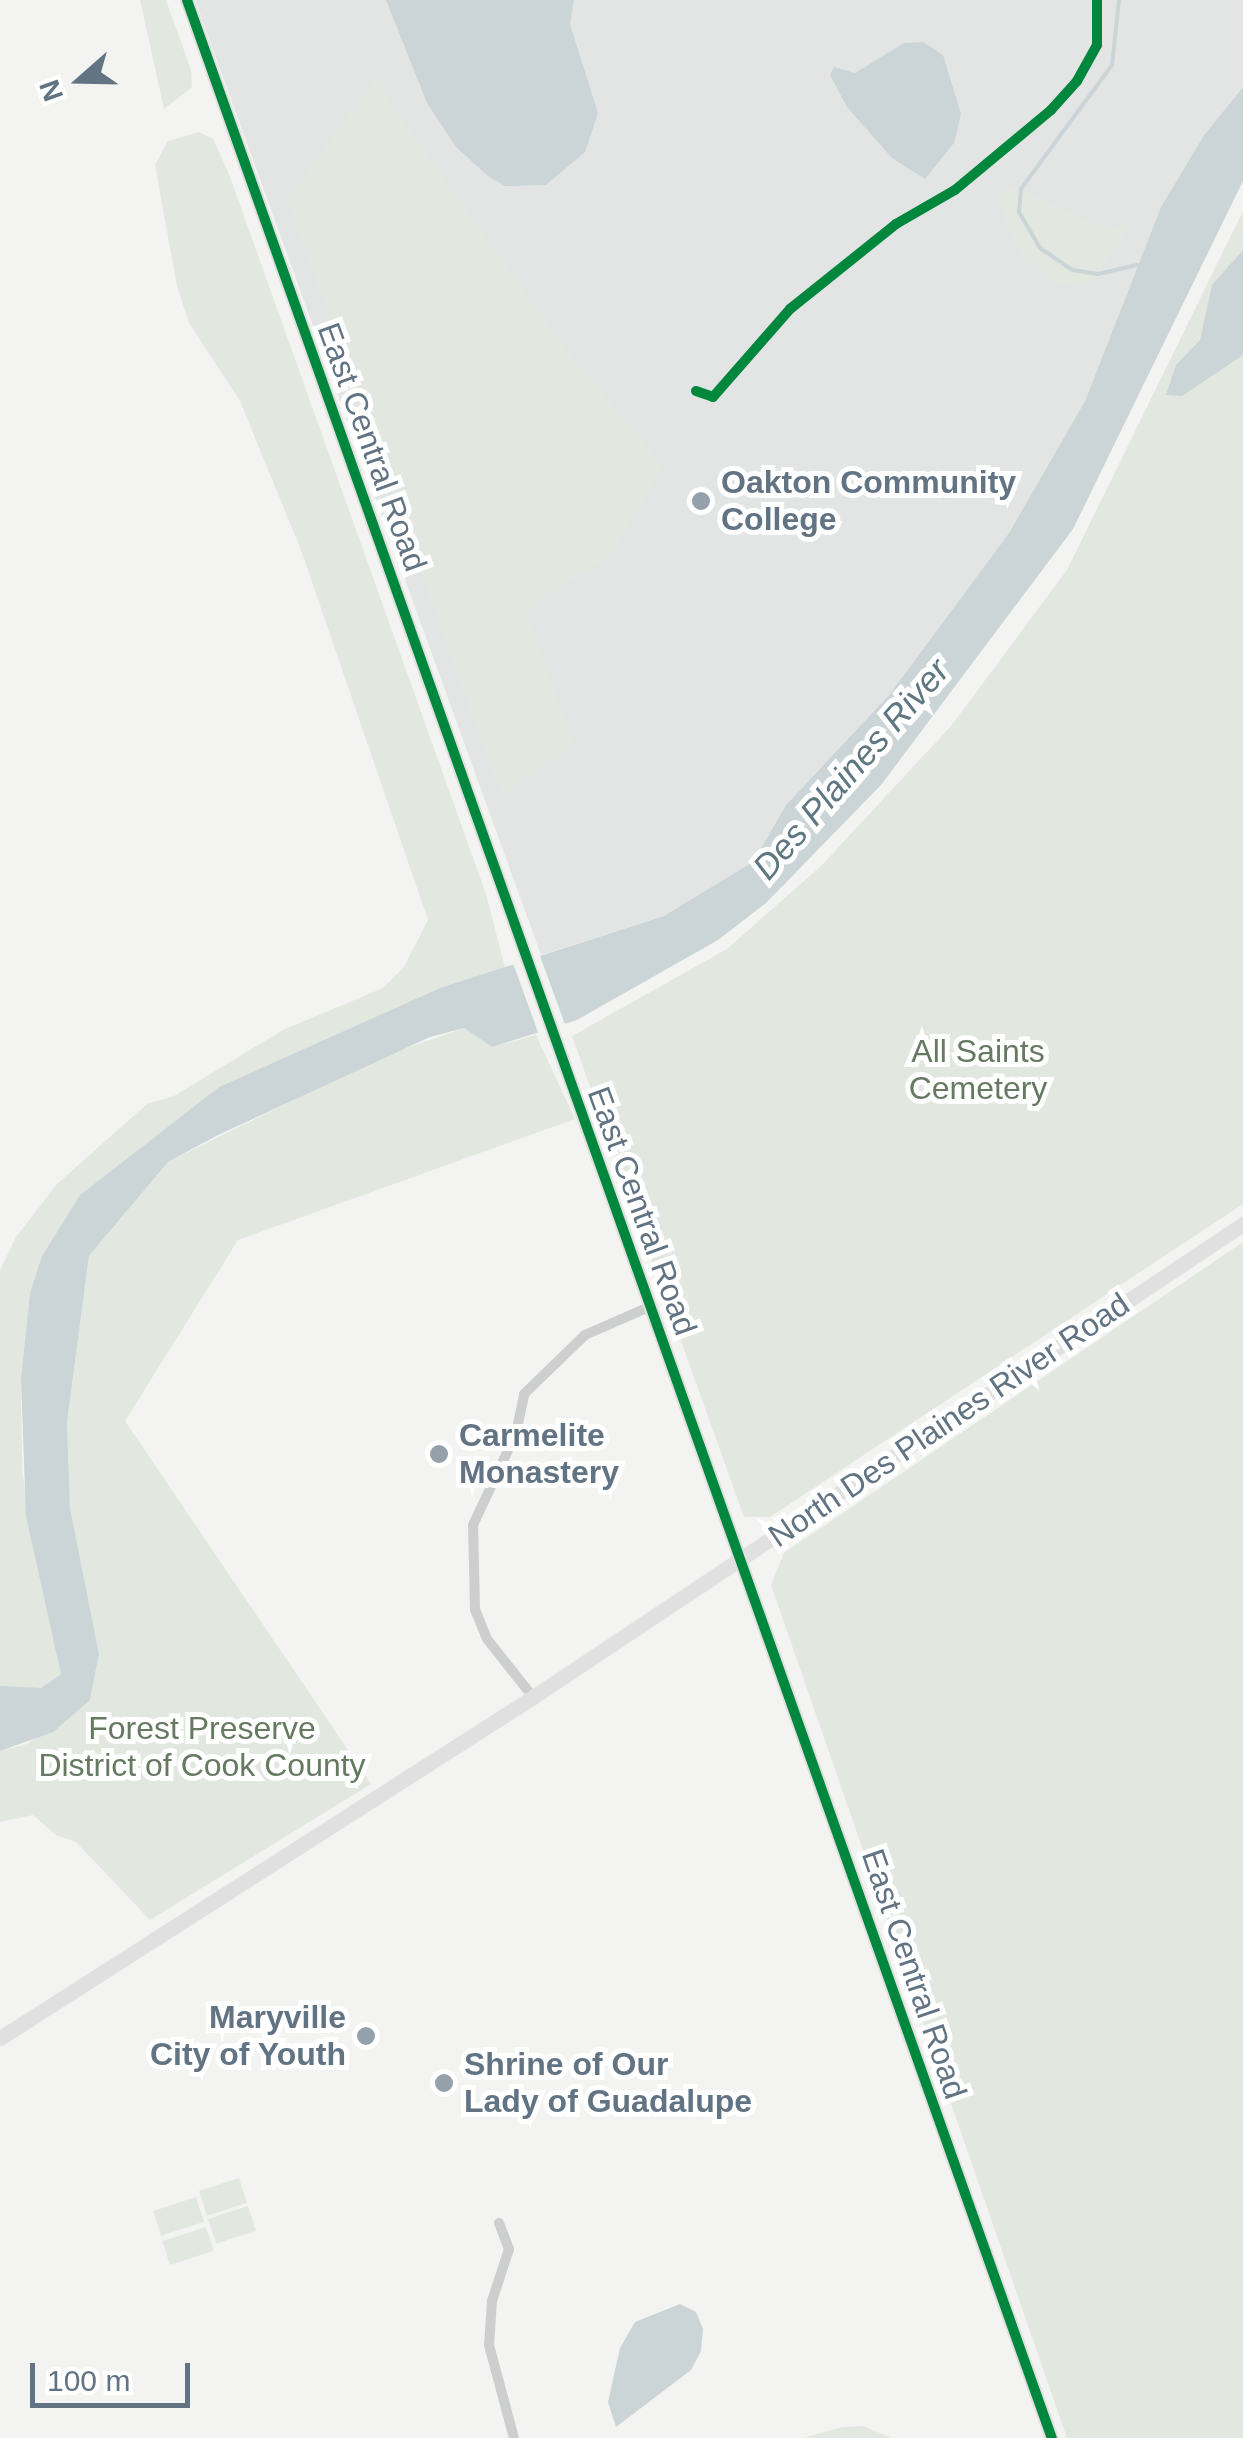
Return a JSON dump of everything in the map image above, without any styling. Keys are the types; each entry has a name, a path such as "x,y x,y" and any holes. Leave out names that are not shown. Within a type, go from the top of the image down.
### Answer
{"main road":[{"name":"East Central Road","path":"187,0 1052,2438"},
{"name":"North Des Plaines River Road","path":"0,2038 533,1697 1243,1224"}],"street":[{"path":"696,391 714,397 790,308 896,224 956,190 1050,110 1078,81 1096,45 1097,0"},
{"path":"533,1697 487,1639 476,1610 473,1525 516,1432 524,1394 585,1335 651,1306"},
{"path":"499,2223 509,2250 492,2301 490,2345 514,2438"}],"shaded area":[{"name":"Oakton Community College","path":"195,0 1243,0 1243,87 1204,135 1161,207 1085,401 1009,533 889,695 786,805 753,862 718,888 664,916 541,955"}],"green space":[{"path":"140,0 166,0 191,70 192,87 164,109"},
{"path":"374,80 563,346 663,466 611,554 525,611 574,745 501,796 287,200"},
{"path":"199,132 213,139 229,174 486,894 505,968 440,988 219,1087 80,1195 42,1256 30,1293 21,1378 22,1472 61,1674 41,1688 13,1689 0,1686 0,1270 16,1237 57,1184 147,1104 174,1096 283,1030 383,988 404,967 428,920 301,550 240,401 189,323 177,286 155,165 168,141"},
{"path":"1005,189 1021,189 1097,226 1130,227 1089,287 1058,284 1025,259 1005,224 999,195"},
{"name":"All Saints Cemetery","path":"1243,211 1243,1204 770,1517 744,1517 572,1036 727,949 821,866 951,726 1067,570"},
{"name":"Forest Preserve District of Cook County","path":"464,1028 492,1047 536,1035 575,1119 238,1240 125,1421 371,1784 150,1920 76,1842 56,1835 33,1815 0,1822 0,1751 27,1744 90,1700 99,1654 70,1508 67,1422 89,1256 168,1162 376,1059"},
{"path":"1243,1242 1243,2438 1067,2438 771,1585 784,1553"},
{"path":"239,2178 247,2203 207,2216 199,2191"},
{"path":"196,2197 204,2222 161,2236 153,2211"},
{"path":"248,2206 256,2231 216,2244 208,2219"},
{"path":"206,2227 214,2251 170,2265 162,2241"},
{"path":"863,2426 892,2438 803,2438 842,2427"}],"water":[{"path":"386,0 574,0 570,24 598,113 585,152 546,185 505,186 488,176 456,147 427,103"},
{"path":"923,42 943,55 961,114 954,143 925,179 892,158 847,107 830,75 834,67 855,73 904,43"},
{"name":"Des Plaines River","path":"1243,87 1243,181 1073,529 881,785 766,903 718,940 577,1020 492,1047 464,1028 430,1037 218,1135 168,1162 89,1256 67,1422 70,1508 99,1654 90,1700 53,1732 0,1751 0,1686 41,1688 61,1674 26,1516 21,1378 30,1293 42,1256 80,1195 219,1087 440,988 664,916 753,862 786,805 889,695 1009,533 1085,401 1161,207 1204,135"},
{"path":"1243,250 1243,355 1182,396 1166,395 1176,365 1200,340 1212,285"},
{"path":"680,2304 696,2312 703,2329 701,2351 691,2370 616,2427 608,2402 620,2348 635,2322"}],"pier":[{"path":"539,953 566,1028 540,1038 513,963"}],"waterway":[{"path":"1119,0 1112,65 1021,189 1019,212 1040,248 1073,270 1098,274 1137,265"}],"cycle path":[{"path":"187,0 1052,2438"},
{"path":"696,391 713,397 790,309 896,224 955,190 1051,110 1077,81 1097,45 1097,0"}],"place":[{"name":"Oakton Community College","path":"701,501"},
{"name":"Carmelite Monastery","path":"439,1454"},
{"name":"Maryville City of Youth","path":"366,2036"},
{"name":"Shrine of Our Lady of Guadalupe","path":"444,2083"}]}
